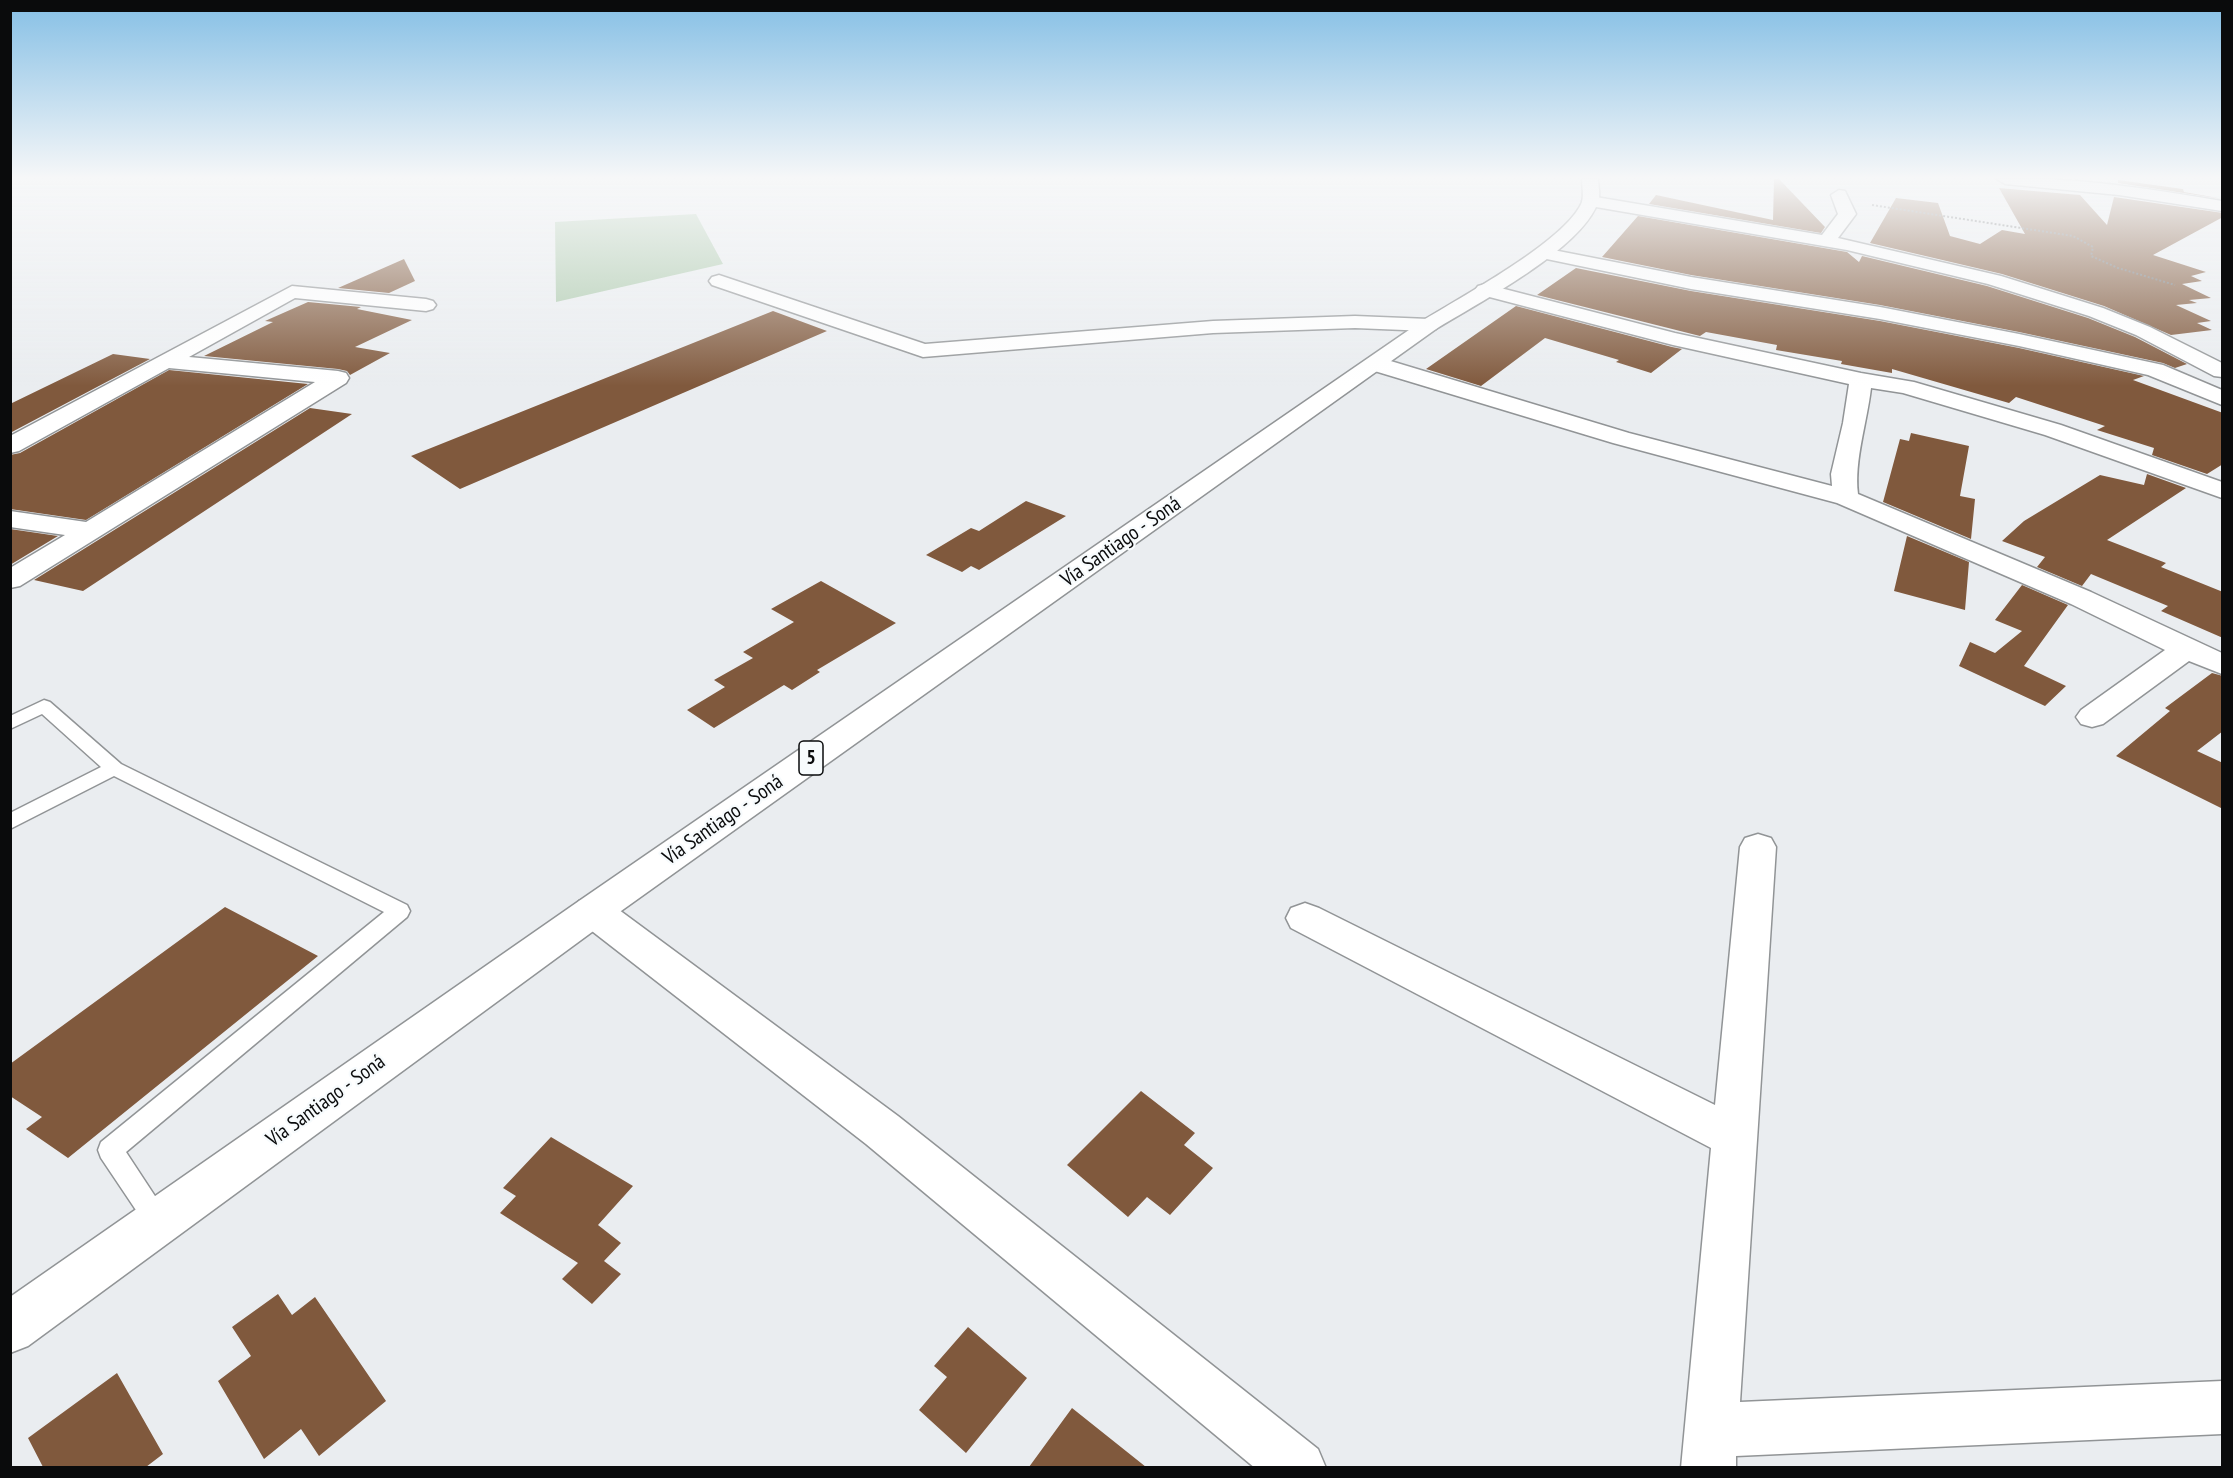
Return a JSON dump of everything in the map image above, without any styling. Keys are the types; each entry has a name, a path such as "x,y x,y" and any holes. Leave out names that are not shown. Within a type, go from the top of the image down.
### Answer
{"street":[{"name":"Vía Santiago - Soná","path":"10,1328 593,910 1429,325 1549,248"},
{"path":"1852,248 1994,280 2066,302 2143,332 2223,371"},
{"path":"1544,253 1691,283 1880,313 2019,340 2155,370 2223,398"},
{"path":"719,281 923,351 1213,327 1355,322 1429,325"},
{"path":"1485,290 1673,339 1861,380 1906,387 2042,427 2223,490"},
{"path":"10,446 292,292 426,305"},
{"path":"10,580 338,378 167,361"},
{"path":"1376,364 1621,438 1846,498 2081,598 2223,666"},
{"path":"1846,498 1843,474 1855,423 1861,380"},
{"path":"10,519 89,530"},
{"path":"2092,717 2186,648"},
{"path":"1758,847 1709,1449 2223,1408"},
{"path":"593,910 882,1130 1299,1467"},
{"path":"1305,918 1734,1137"}],"lane":[{"path":"10,723 44,706 114,768 400,911 110,1150 159,1221"},
{"path":"10,822 114,768"}],"path":[{"path":"2093,248 2091,256 2118,268 2175,285"}],"green space":[{"path":"555,248 714,248 723,264 556,302"}],"building":[{"path":"1610,248 1824,248 1847,252 1859,262 1862,256 1987,286 2088,318 2135,337 2187,364 2175,368 2163,363 2019,332 1880,305 1691,275 1602,257"},
{"path":"1891,248 2166,248 2153,255 2206,272 2191,276 2202,281 2182,284 2211,298 2189,300 2197,303 2176,305 2211,321 2197,323 2212,330 2171,335 2104,306 2002,274"},
{"path":"404,259 415,281 389,293 338,288"},
{"path":"1576,268 1691,291 1880,321 2019,348 2144,376 2133,380 2223,413 2223,464 2207,474 2152,455 2154,448 2097,430 2105,426 2016,397 2009,403 1892,369 1892,373 1841,364 1842,361 1776,350 1777,345 1706,332 1700,336 1537,295"},
{"path":"308,302 361,307 357,309 412,320 355,347 390,353 350,375 347,371 338,369 204,356 273,322 265,321"},
{"path":"1516,306 1682,349 1651,373 1616,362 1619,360 1545,338 1481,386 1426,369"},
{"path":"773,311 827,331 460,489 411,456"},
{"path":"113,354 150,359 10,433 10,404"},
{"path":"169,370 308,384 86,520 10,509 10,455 20,453"},
{"path":"310,408 352,414 83,591 34,580"},
{"path":"1911,433 1969,446 1960,496 1975,499 1971,539 1883,502 1900,439 1909,441"},
{"path":"2147,474 2186,488 2107,540 2166,563 2161,567 2223,592 2223,638 2161,611 2168,606 2091,574 2082,586 2037,567 2045,557 2002,541 2024,521 2100,475 2144,485"},
{"path":"1026,501 1066,516 979,570 971,566 962,572 926,555 971,528 979,531"},
{"path":"10,529 58,536 10,565"},
{"path":"1907,536 1969,562 1965,610 1894,591"},
{"path":"821,581 896,623 817,670 820,672 792,690 784,685 714,728 687,710 725,687 714,680 753,658 743,652 794,622 771,609"},
{"path":"2022,585 2068,605 2024,666 2066,686 2045,706 1959,666 1970,642 1995,653 2022,631 1995,620"},
{"path":"2212,673 2223,676 2223,731 2197,751 2223,763 2223,809 2116,756 2170,711 2165,708"},
{"path":"225,907 318,956 68,1158 26,1129 42,1117 10,1096 10,1064"},
{"path":"1141,1091 1195,1133 1184,1145 1213,1168 1170,1215 1147,1197 1128,1217 1067,1165"},
{"path":"551,1137 633,1186 598,1225 621,1243 604,1261 621,1274 592,1304 562,1279 578,1263 500,1213 516,1196 503,1188"},
{"path":"278,1294 292,1315 315,1297 386,1401 319,1456 301,1429 264,1459 218,1381 251,1356 232,1327"},
{"path":"968,1327 1027,1378 966,1453 919,1410 947,1377 934,1366"},
{"path":"117,1373 163,1454 146,1467 43,1467 28,1438"},
{"path":"1072,1408 1146,1467 1029,1467"}]}
